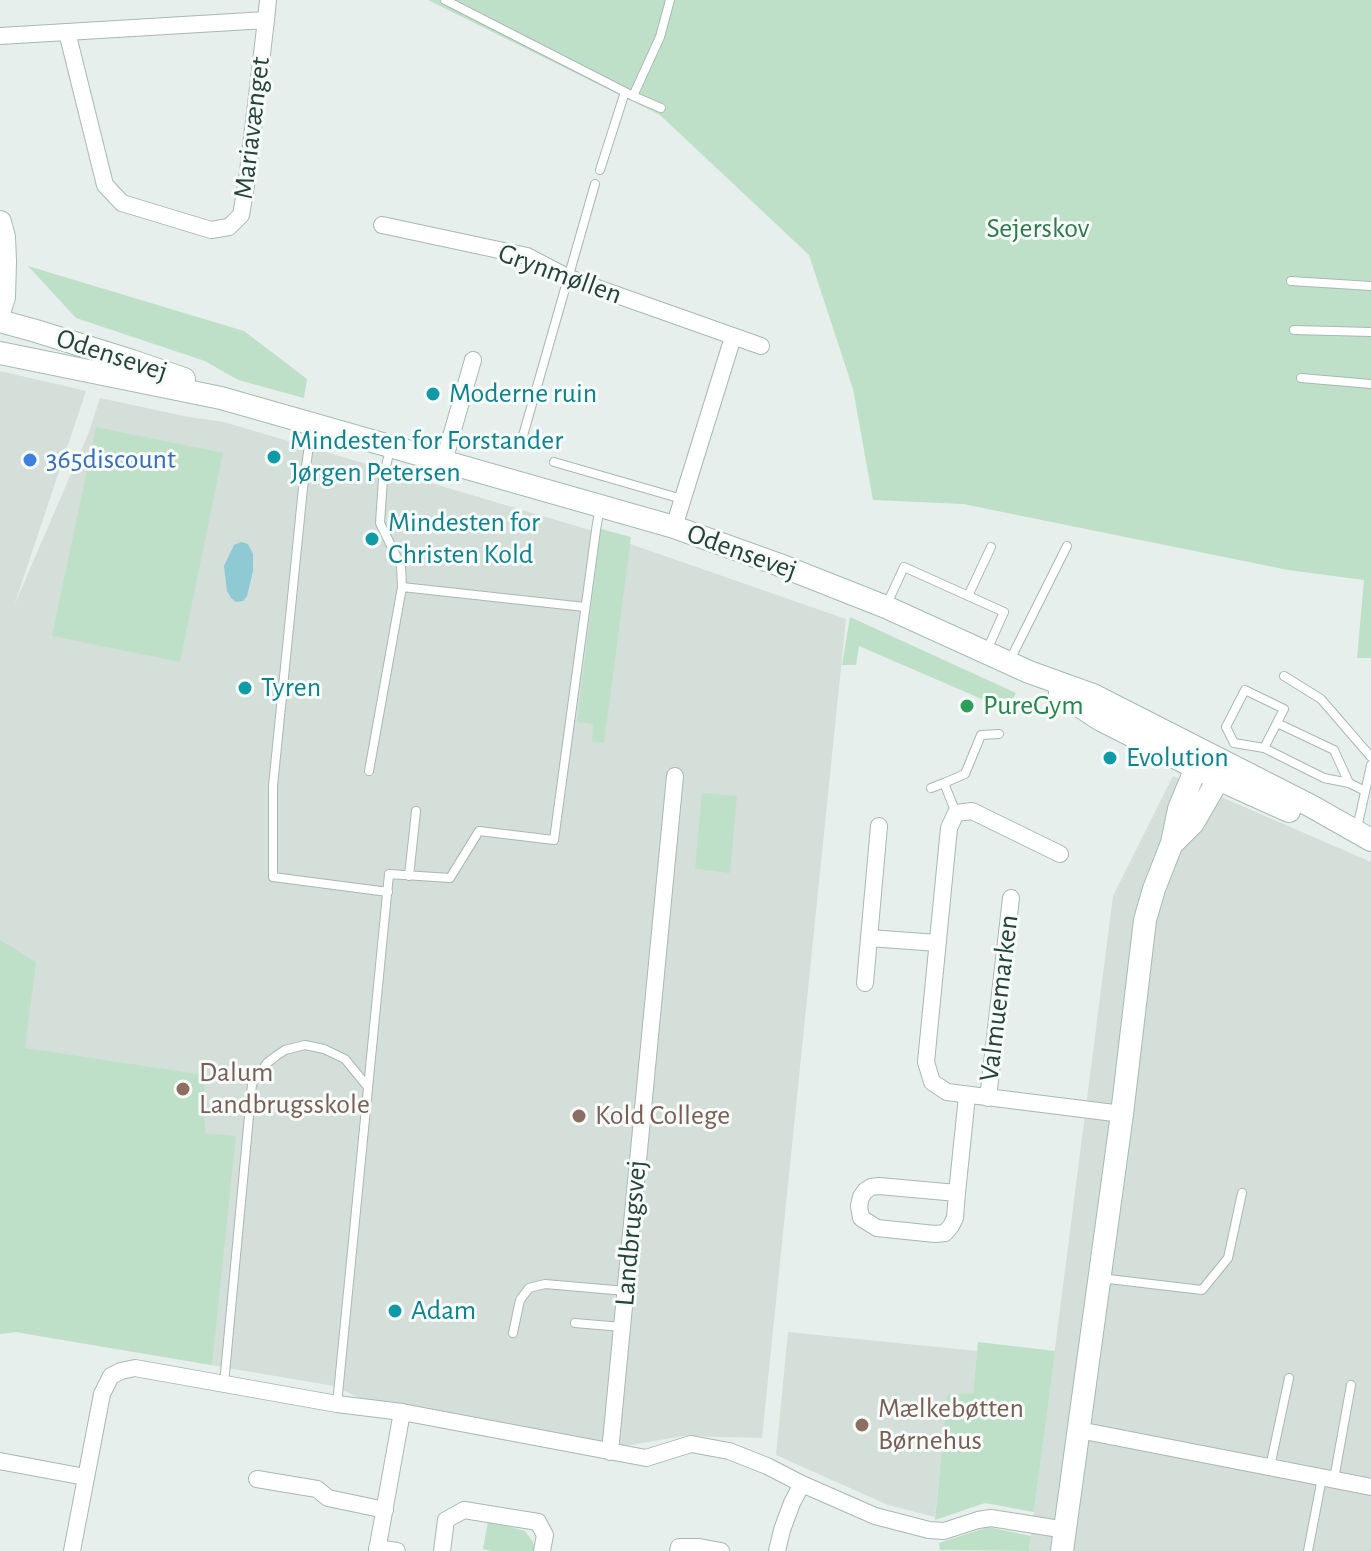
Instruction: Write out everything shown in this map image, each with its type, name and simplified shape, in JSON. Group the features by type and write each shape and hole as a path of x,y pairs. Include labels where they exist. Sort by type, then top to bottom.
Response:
{"main road":[{"path":"0,222 5,261 4,297 0,310"},
{"name":"Odensevej","path":"0,321 179,377 221,398"},
{"path":"0,339 99,362 132,361"},
{"name":"Odensevej","path":"0,353 221,398 674,527 886,607 1029,672 1093,695 1216,761 1297,815 1364,836"},
{"path":"1064,1540 1145,920 1172,843 1193,823 1216,761"}],"street":[{"name":"Mariavænget","path":"67,32 105,185 122,203 211,230 229,227 241,215 268,0"},
{"name":"Mariavænget","path":"0,36 266,20"},
{"name":"Grynmøllen","path":"382,225 527,256 569,278 761,346"},
{"path":"674,527 733,337"},
{"path":"444,461 473,360"},
{"name":"Landbrugsvej","path":"610,1452 675,776"},
{"path":"956,813 972,811 1060,854"},
{"name":"Valmuemarken","path":"956,813 949,828 926,1062 932,1082 947,1092 967,1096 1122,1114"},
{"path":"865,983 879,826"},
{"name":"Valmuemarken","path":"988,1098 1011,898"},
{"path":"869,938 938,943"},
{"name":"Valmuemarken","path":"957,1193 871,1187 861,1197 861,1218 877,1228 945,1233 955,1218 967,1096"},
{"path":"72,1551 102,1394 111,1376 135,1368 337,1404 402,1412 646,1458 691,1444 729,1451 875,1516 944,1531 991,1518 1064,1540"},
{"path":"397,1551 377,1550 402,1412"},
{"path":"1079,1430 1371,1487"},
{"path":"0,1461 85,1477"},
{"path":"257,1479 317,1489 328,1498 385,1510"},
{"path":"777,1551 792,1503 802,1484"},
{"path":"442,1551 446,1520 464,1510 538,1522 545,1535 542,1551"},
{"path":"678,1551 679,1547 721,1551"}],"lane":[{"path":"445,0 661,108"},
{"path":"600,170 629,94 660,37 670,0"},
{"path":"520,446 595,184"},
{"path":"1291,281 1371,286"},
{"path":"1294,330 1371,332"},
{"path":"1301,378 1371,384"},
{"path":"312,423 273,786 273,877 388,892"},
{"path":"369,771 402,587 401,566 380,523 383,479 391,446"},
{"path":"554,462 683,499"},
{"path":"337,1404 389,874 450,878 479,831 554,840 600,506"},
{"path":"1009,663 1067,546"},
{"path":"968,596 991,547"},
{"path":"886,607 904,567 1004,612 986,652"},
{"path":"402,587 585,607"},
{"path":"1284,676 1321,699 1371,757"},
{"path":"1216,761 1226,727 1245,690 1284,709 1264,748"},
{"path":"1277,723 1334,750 1349,783"},
{"path":"931,788 965,774 981,735 999,734"},
{"path":"1216,761 1264,748 1324,778 1349,783 1365,791"},
{"path":"1364,836 1365,791 1371,765"},
{"path":"944,783 956,813"},
{"path":"409,876 416,811"},
{"path":"223,1385 252,1084 276,1056 285,1050 305,1045 324,1049 345,1059 367,1086"},
{"path":"1099,1278 1202,1290 1228,1258 1242,1193"},
{"path":"513,1333 520,1300 529,1288 545,1284 626,1291"},
{"path":"575,1323 622,1327"},
{"path":"1270,1468 1289,1378"},
{"path":"1308,1551 1351,1385"}],"shaded area":[{"path":"0,371 86,391 14,606 89,432 100,398 224,422 590,530 846,619 762,1438 683,1436 625,1446 360,1398 334,1386 16,1332 0,1334"},
{"path":"1173,776 1371,862 1371,1551 1029,1551 1113,896"},
{"name":"Mælkebøtten Børnehus","path":"788,1332 977,1351 973,1393 947,1396 935,1517 888,1505 776,1455"}],"green space":[{"name":"Sejerskov","path":"428,0 1371,0 1371,658 1357,658 1364,580 1288,570 963,504 873,500 853,389 809,255 660,115"},
{"path":"28,266 244,331 307,379 304,398 238,380 205,361 76,318"},
{"path":"96,427 223,453 180,662 52,636"},
{"path":"601,529 631,537 604,743 592,742 593,724 577,722"},
{"path":"850,617 1016,693 1007,710 859,646 856,665 842,665"},
{"path":"702,793 737,796 730,873 695,869"},
{"path":"0,940 36,962 25,1048 204,1075 205,1133 236,1136 212,1365 16,1332 0,1334"},
{"path":"978,1342 1055,1351 1034,1512 985,1503 935,1520 947,1395 973,1393"},
{"path":"488,1521 525,1531 535,1551 483,1549"},
{"path":"988,1527 1031,1536 1029,1551 940,1550 939,1543"}],"water":[{"path":"241,542 248,544 253,554 253,571 247,596 243,601 236,602 227,591 224,566 234,545"}],"place":[{"name":"Moderne ruin","path":"433,394"},
{"name":"Mindesten for Forstander Jørgen Petersen","path":"274,457"},
{"name":"365discount","path":"30,460"},
{"name":"Mindesten for Christen Kold","path":"372,539"},
{"name":"Tyren","path":"245,688"},
{"name":"PureGym","path":"967,706"},
{"name":"Evolution","path":"1110,758"},
{"name":"Dalum Landbrugsskole","path":"183,1089"},
{"name":"Kold College","path":"579,1116"},
{"name":"Adam","path":"395,1311"},
{"name":"Mælkebøtten Børnehus","path":"862,1425"}]}
